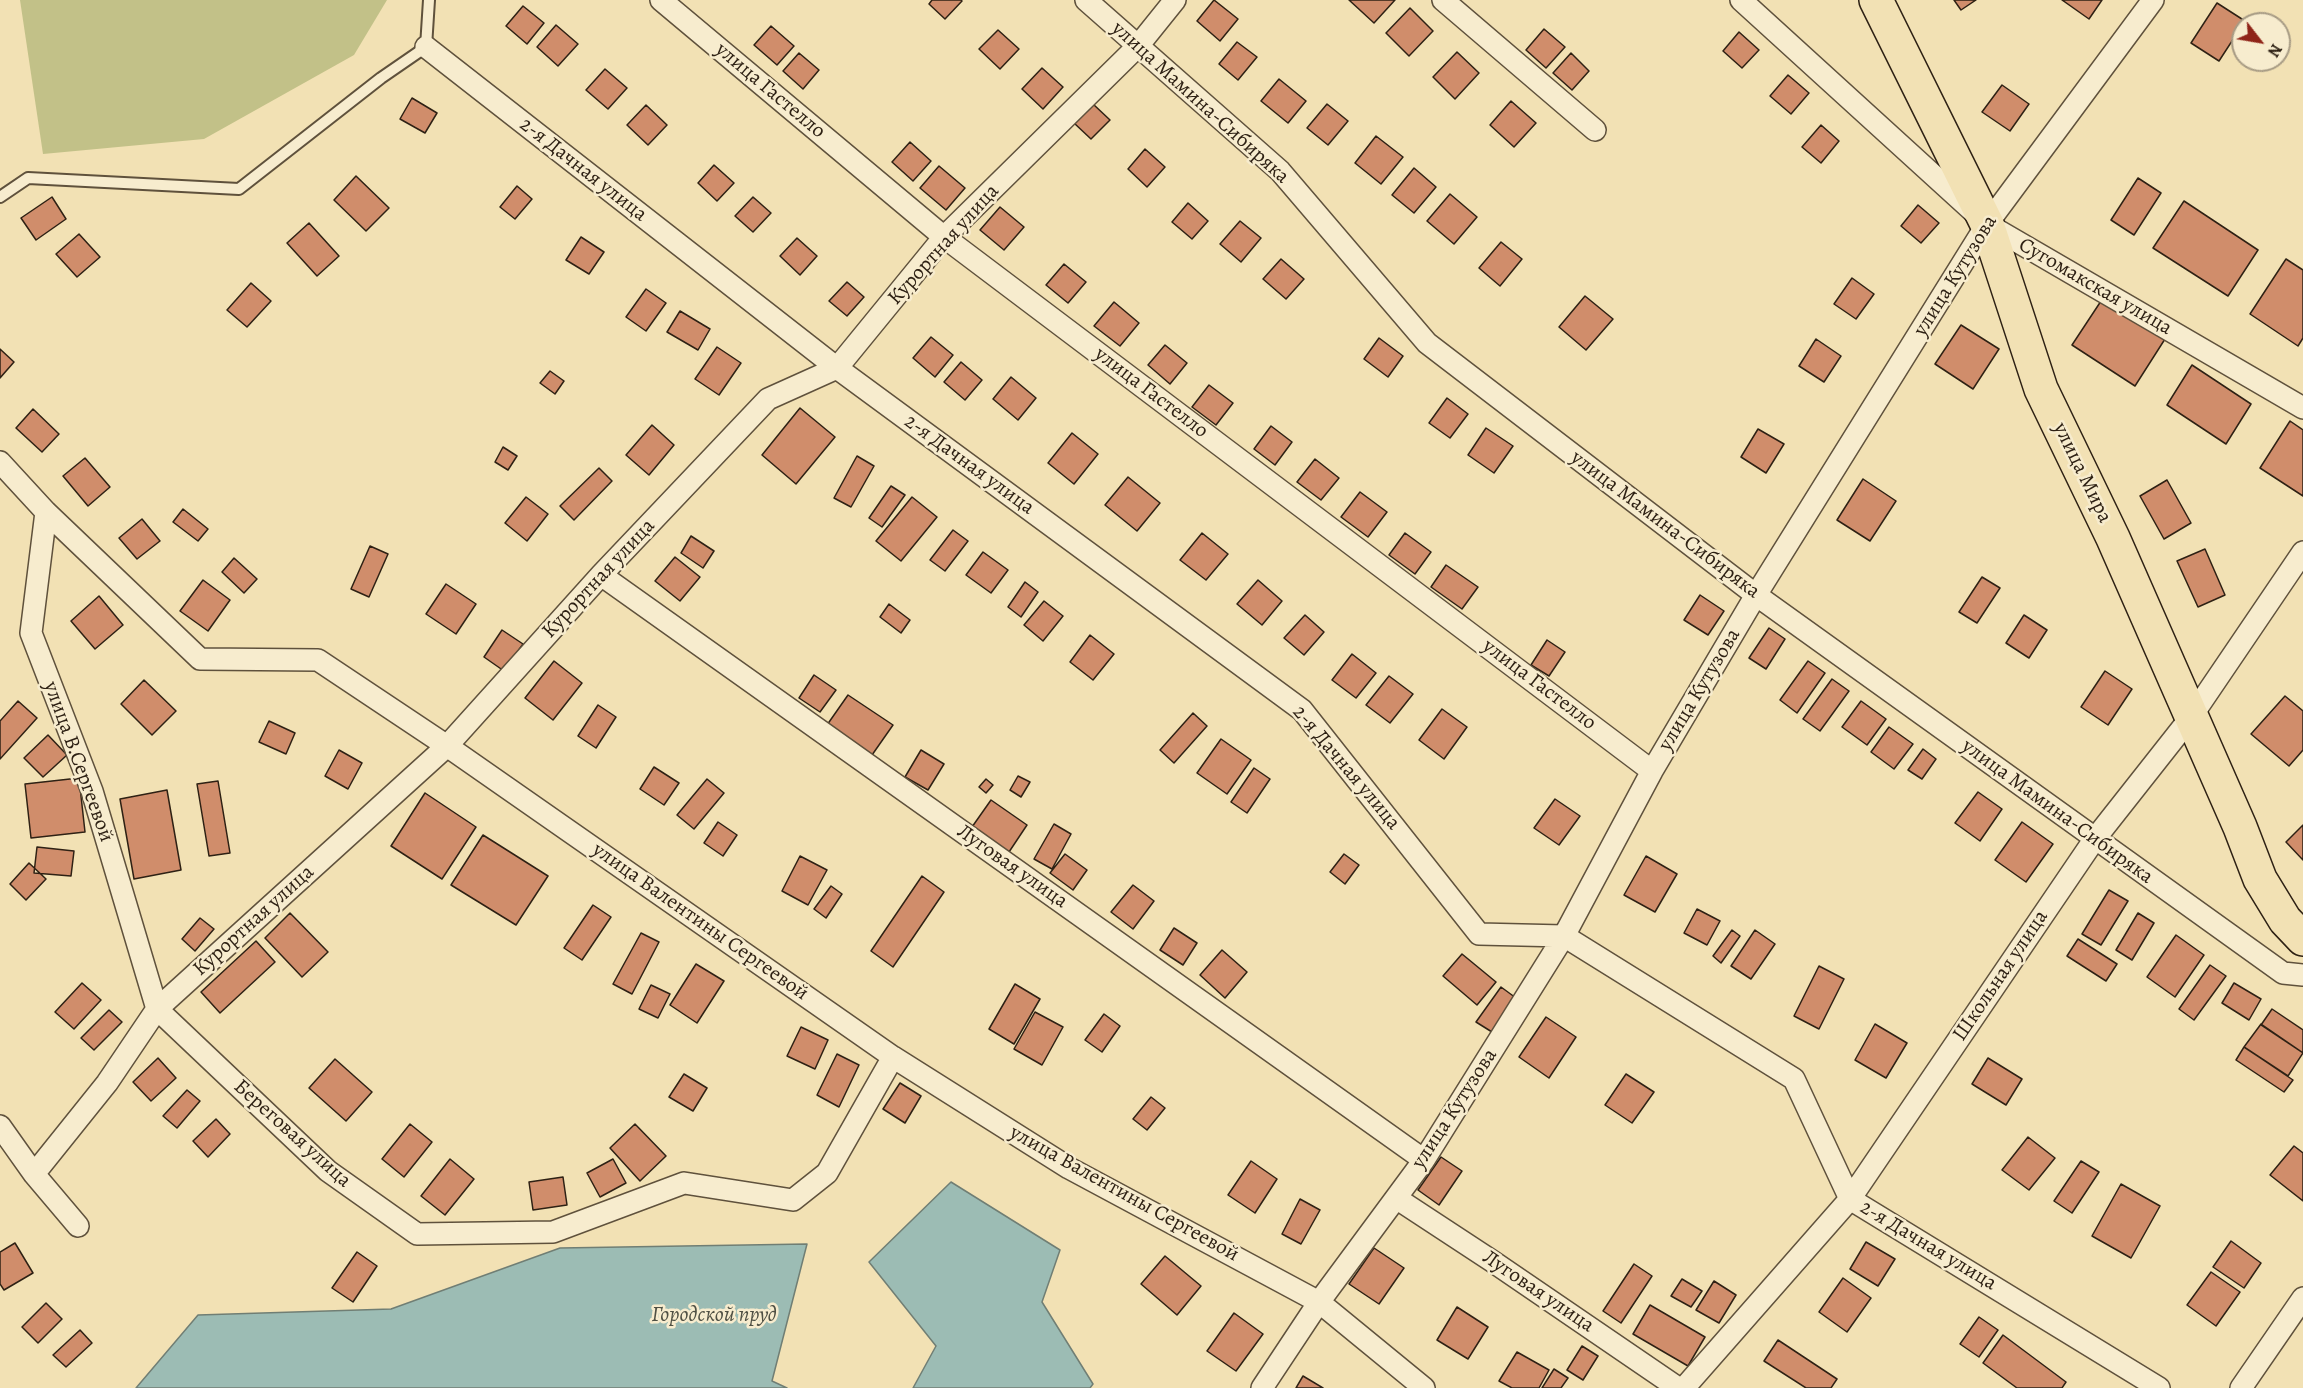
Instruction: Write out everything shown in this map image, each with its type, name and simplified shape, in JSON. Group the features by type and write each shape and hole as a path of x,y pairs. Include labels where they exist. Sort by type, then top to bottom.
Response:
{"main road":[{"name":"улица Мира","path":"1876,0 1987,224 2041,388 2113,538 2240,826 2260,879 2285,920 2303,939"}],"street":[{"name":"улица Гастелло","path":"661,0 944,237 1652,771"},
{"name":"улица Мамина-Сибиряка","path":"1086,0 1280,171 1426,343 1756,595 2094,840 2283,973 2303,975"},
{"name":"Курортная улица","path":"34,1174 106,1083 157,1009 447,746 601,574 768,399 837,368 944,237 1138,46 1175,0"},
{"path":"1443,0 1595,130"},
{"name":"Сугомакская улица","path":"1741,0 1987,224 2303,408"},
{"name":"улица Кутузова","path":"1262,1388 1319,1302 1424,1160 1564,936 1652,771 1756,595 1987,224 2153,0"},
{"name":"2-я Дачная улица","path":"426,47 837,368 1302,710 1479,934 1564,936 1794,1079 1850,1199 2159,1388"},
{"name":"улица Валентины Сергеевой","path":"0,462 46,512 200,659 318,660 447,746 893,1057 1069,1168 1319,1302 1424,1388"},
{"name":"улица В.Сергеевой","path":"46,512 31,633 92,791 157,1009"},
{"name":"Школьная улица","path":"1684,1388 1850,1199 2094,840 2191,717 2303,552"},
{"name":"Луговая улица","path":"601,574 1424,1160"},
{"name":"Береговая улица","path":"157,1009 328,1171 417,1234 553,1232 684,1183 793,1200 827,1173 893,1057"},
{"path":"0,1126 34,1174 78,1226"},
{"name":"Луговая улица","path":"1396,1198 1678,1388"},
{"path":"2241,1388 2303,1298"}],"lane":[{"path":"0,197 28,178 239,189 381,78 426,47 429,0"}],"shaded area":[{"path":"20,0 387,0 354,55 204,139 43,154"}],"water":[{"path":"951,1182 1060,1250 1042,1302 1093,1384 1090,1388 913,1388 936,1346 869,1262"},
{"name":"Городской пруд","path":"807,1244 772,1381 787,1388 136,1388 198,1315 391,1309 560,1248"}],"building":[{"path":"932,0 962,1 945,19 929,4"},
{"path":"1214,0 1238,19 1220,41 1197,21"},
{"path":"1349,0 1395,0 1374,23"},
{"path":"1954,0 1976,0 1961,10"},
{"path":"2062,0 2102,0 2089,19"},
{"path":"2217,3 2231,12 2231,43 2219,61 2191,43"},
{"path":"523,6 544,23 527,44 506,26"},
{"path":"1410,8 1433,31 1409,56 1386,33"},
{"path":"556,25 578,44 558,66 537,47"},
{"path":"771,26 794,46 777,65 754,45"},
{"path":"1544,29 1565,47 1546,68 1526,50"},
{"path":"998,30 1019,49 1000,69 979,49"},
{"path":"1739,32 1759,50 1742,68 1723,51"},
{"path":"1237,42 1257,57 1238,80 1219,64"},
{"path":"1457,52 1479,73 1455,99 1433,77"},
{"path":"799,53 819,70 803,89 783,71"},
{"path":"1571,53 1589,71 1572,90 1553,73"},
{"path":"1042,68 1063,87 1043,109 1022,89"},
{"path":"605,69 627,88 608,109 586,90"},
{"path":"1788,75 1809,93 1791,114 1770,96"},
{"path":"1279,79 1306,101 1288,123 1261,101"},
{"path":"2002,85 2029,104 2010,131 1982,112"},
{"path":"412,98 437,113 425,133 400,119"},
{"path":"1511,101 1536,123 1514,147 1490,125"},
{"path":"1093,104 1110,120 1091,139 1074,123"},
{"path":"1327,104 1348,121 1328,145 1307,128"},
{"path":"646,105 667,125 648,145 627,125"},
{"path":"1821,125 1839,141 1821,163 1802,147"},
{"path":"1376,136 1403,157 1381,184 1355,163"},
{"path":"910,142 931,161 913,181 892,162"},
{"path":"1145,149 1165,167 1147,187 1128,169"},
{"path":"714,165 734,183 717,201 698,183"},
{"path":"939,166 965,188 946,210 920,188"},
{"path":"1414,168 1436,187 1414,213 1392,195"},
{"path":"356,176 389,208 366,231 334,200"},
{"path":"2138,178 2161,193 2134,235 2111,220"},
{"path":"517,186 532,199 515,219 500,207"},
{"path":"1450,194 1477,217 1454,244 1427,221"},
{"path":"52,197 66,219 36,240 21,218"},
{"path":"753,197 771,213 753,232 735,216"},
{"path":"2184,201 2258,250 2228,296 2153,248"},
{"path":"1188,203 1208,221 1192,239 1172,222"},
{"path":"1918,205 1939,223 1921,243 1901,226"},
{"path":"1000,207 1024,227 1004,250 980,230"},
{"path":"1240,221 1261,238 1241,262 1220,244"},
{"path":"309,223 339,256 317,276 287,243"},
{"path":"79,234 100,257 77,277 56,254"},
{"path":"581,237 604,252 589,274 566,260"},
{"path":"797,238 817,256 800,275 780,256"},
{"path":"1501,242 1522,259 1500,286 1479,268"},
{"path":"1281,259 1304,279 1286,299 1263,279"},
{"path":"2286,259 2303,270 2303,338 2298,346 2250,314"},
{"path":"1064,264 1086,282 1068,303 1046,285"},
{"path":"1852,278 1874,294 1856,319 1834,304"},
{"path":"847,282 864,297 847,316 829,301"},
{"path":"251,283 271,301 247,327 227,310"},
{"path":"646,289 666,303 646,331 626,317"},
{"path":"1585,296 1613,319 1586,350 1559,327"},
{"path":"2103,298 2165,339 2135,386 2072,345"},
{"path":"1114,302 1139,323 1120,346 1094,326"},
{"path":"680,311 710,329 698,350 667,332"},
{"path":"1961,325 1999,349 1973,389 1935,364"},
{"path":"931,337 953,355 935,377 913,358"},
{"path":"1379,338 1403,356 1388,377 1364,359"},
{"path":"1816,339 1841,356 1824,382 1799,366"},
{"path":"1165,345 1187,363 1170,384 1148,365"},
{"path":"717,347 741,363 719,395 695,379"},
{"path":"0,349 14,362 0,378"},
{"path":"961,362 982,380 965,400 944,382"},
{"path":"2192,365 2251,404 2226,444 2167,405"},
{"path":"550,371 564,381 555,394 540,383"},
{"path":"1011,377 1036,398 1018,420 993,399"},
{"path":"1209,385 1233,403 1216,425 1192,407"},
{"path":"1447,398 1468,414 1450,438 1429,423"},
{"path":"800,408 835,437 796,484 762,455"},
{"path":"33,409 59,434 42,452 16,428"},
{"path":"2290,421 2303,430 2303,496 2260,468"},
{"path":"652,425 674,445 649,475 626,455"},
{"path":"1271,426 1292,442 1275,465 1254,449"},
{"path":"1486,428 1513,446 1494,473 1468,455"},
{"path":"1758,429 1784,444 1766,473 1741,457"},
{"path":"1072,433 1098,454 1074,484 1048,463"},
{"path":"503,447 517,456 508,470 495,462"},
{"path":"857,456 874,466 851,507 834,498"},
{"path":"85,458 110,487 88,506 63,476"},
{"path":"1315,459 1339,478 1321,500 1297,482"},
{"path":"599,468 612,481 574,520 560,506"},
{"path":"1128,477 1160,503 1137,531 1105,505"},
{"path":"1863,479 1896,501 1870,541 1837,520"},
{"path":"2167,480 2191,523 2164,539 2140,496"},
{"path":"891,486 905,495 882,527 869,518"},
{"path":"1360,492 1387,512 1368,537 1341,517"},
{"path":"526,497 548,514 527,541 505,523"},
{"path":"912,497 937,517 901,561 876,541"},
{"path":"183,509 208,529 198,541 173,522"},
{"path":"142,519 160,541 137,559 119,538"},
{"path":"953,530 968,541 945,571 930,560"},
{"path":"1202,533 1228,554 1206,580 1180,560"},
{"path":"1405,533 1431,552 1415,574 1389,555"},
{"path":"691,536 714,551 703,568 681,553"},
{"path":"370,546 388,554 369,597 351,589"},
{"path":"2205,549 2225,595 2198,607 2177,561"},
{"path":"983,552 1008,570 991,593 966,575"},
{"path":"675,557 700,577 680,601 655,581"},
{"path":"234,558 257,579 244,593 222,572"},
{"path":"1446,565 1478,587 1462,609 1431,587"},
{"path":"1982,577 2000,588 1977,623 1959,612"},
{"path":"203,580 230,600 208,631 180,611"},
{"path":"1258,580 1282,601 1262,625 1237,604"},
{"path":"1025,582 1038,592 1021,617 1008,607"},
{"path":"446,584 476,604 456,634 426,614"},
{"path":"1700,595 1724,611 1708,635 1684,620"},
{"path":"99,596 123,625 95,649 71,621"},
{"path":"1044,601 1063,616 1043,641 1024,625"},
{"path":"889,604 910,620 901,633 880,617"},
{"path":"1305,615 1324,632 1304,655 1284,638"},
{"path":"2024,615 2047,630 2029,658 2006,643"},
{"path":"1769,628 1785,639 1766,669 1749,658"},
{"path":"502,630 523,644 504,671 484,657"},
{"path":"1090,635 1114,654 1093,680 1070,662"},
{"path":"1547,640 1565,652 1549,676 1531,665"},
{"path":"1352,654 1376,673 1356,698 1332,680"},
{"path":"554,661 582,683 553,720 525,698"},
{"path":"1808,661 1825,673 1797,713 1780,700"},
{"path":"2105,671 2132,689 2108,725 2081,707"},
{"path":"814,675 836,690 820,712 799,698"},
{"path":"1389,676 1413,694 1390,723 1366,705"},
{"path":"1832,679 1849,691 1820,731 1803,719"},
{"path":"144,680 176,711 152,735 121,704"},
{"path":"848,695 893,725 872,755 827,725"},
{"path":"2285,696 2303,711 2303,750 2289,766 2251,734"},
{"path":"18,701 37,718 0,759 0,721"},
{"path":"1861,701 1886,719 1867,745 1842,727"},
{"path":"598,705 616,717 596,748 578,736"},
{"path":"1442,709 1467,727 1444,759 1419,740"},
{"path":"1193,713 1207,726 1174,763 1160,750"},
{"path":"269,721 295,733 286,754 259,742"},
{"path":"1889,727 1913,744 1894,769 1871,752"},
{"path":"48,735 67,755 43,777 24,758"},
{"path":"1221,739 1251,760 1227,794 1197,773"},
{"path":"1923,749 1936,759 1922,779 1908,770"},
{"path":"339,750 362,763 348,789 325,776"},
{"path":"921,750 944,764 928,790 905,777"},
{"path":"654,767 679,783 664,805 640,789"},
{"path":"1254,768 1270,779 1247,813 1231,802"},
{"path":"1018,776 1030,782 1021,797 1010,790"},
{"path":"79,778 85,832 31,838 25,784"},
{"path":"707,779 724,793 694,829 677,815"},
{"path":"986,779 993,785 986,793 979,787"},
{"path":"218,781 230,853 209,856 197,784"},
{"path":"167,790 181,870 134,879 120,799"},
{"path":"1978,792 2002,809 1980,841 1955,823"},
{"path":"425,793 476,827 442,879 391,846"},
{"path":"1555,799 1580,816 1559,845 1534,828"},
{"path":"991,800 1027,825 1009,852 972,827"},
{"path":"718,822 737,835 723,856 704,843"},
{"path":"2022,822 2053,844 2026,882 1995,860"},
{"path":"1054,824 1071,834 1052,869 1034,859"},
{"path":"2303,825 2303,860 2286,842"},
{"path":"483,835 548,876 516,925 451,885"},
{"path":"37,847 74,851 71,876 34,873"},
{"path":"1065,854 1087,870 1073,890 1050,873"},
{"path":"1344,854 1359,865 1345,884 1330,872"},
{"path":"800,856 827,870 808,905 782,891"},
{"path":"1646,856 1677,874 1655,912 1624,895"},
{"path":"29,863 46,879 26,900 10,884"},
{"path":"922,876 944,892 893,967 871,951"},
{"path":"1133,885 1154,901 1133,929 1111,912"},
{"path":"831,886 842,894 826,918 814,909"},
{"path":"2109,890 2128,901 2101,945 2082,934"},
{"path":"593,905 611,917 582,960 564,948"},
{"path":"1697,909 1720,921 1707,945 1684,933"},
{"path":"290,913 328,952 302,977 265,938"},
{"path":"2138,913 2154,923 2132,960 2116,950"},
{"path":"200,918 214,929 195,951 182,939"},
{"path":"1174,928 1197,943 1183,965 1160,950"},
{"path":"1732,930 1740,936 1721,963 1713,956"},
{"path":"1755,930 1775,944 1751,979 1731,966"},
{"path":"641,933 659,942 632,994 613,984"},
{"path":"2176,935 2204,955 2175,997 2147,977"},
{"path":"2078,939 2117,964 2106,981 2067,956"},
{"path":"256,941 275,962 220,1013 201,992"},
{"path":"1222,950 1247,972 1225,998 1200,975"},
{"path":"1462,954 1496,982 1477,1005 1443,976"},
{"path":"696,964 724,981 697,1023 670,1005"},
{"path":"2210,965 2226,976 2194,1020 2179,1009"},
{"path":"1819,966 1844,979 1819,1029 1794,1016"},
{"path":"82,983 101,1000 74,1029 55,1012"},
{"path":"2234,983 2261,999 2249,1020 2222,1003"},
{"path":"1015,984 1040,999 1014,1044 989,1029"},
{"path":"651,985 670,994 658,1018 639,1009"},
{"path":"1501,987 1516,998 1492,1032 1476,1022"},
{"path":"2272,1009 2303,1030 2303,1053 2261,1025"},
{"path":"109,1010 122,1022 94,1050 81,1038"},
{"path":"1035,1012 1063,1027 1042,1065 1014,1049"},
{"path":"1104,1014 1120,1026 1102,1052 1085,1040"},
{"path":"1546,1017 1576,1037 1549,1078 1519,1057"},
{"path":"1875,1024 1907,1043 1886,1078 1855,1060"},
{"path":"2261,1024 2303,1053 2288,1076 2244,1047"},
{"path":"801,1027 828,1040 815,1069 787,1056"},
{"path":"2244,1047 2293,1080 2284,1092 2236,1060"},
{"path":"837,1054 859,1065 839,1107 817,1095"},
{"path":"158,1058 176,1078 151,1101 133,1082"},
{"path":"1988,1058 2022,1079 2006,1105 1972,1084"},
{"path":"335,1059 372,1092 346,1121 309,1088"},
{"path":"684,1074 707,1088 693,1111 669,1097"},
{"path":"1626,1074 1654,1092 1632,1123 1605,1105"},
{"path":"900,1083 921,1096 905,1123 883,1109"},
{"path":"187,1090 200,1101 177,1128 163,1116"},
{"path":"1151,1097 1165,1108 1147,1130 1133,1119"},
{"path":"216,1119 230,1134 208,1157 193,1141"},
{"path":"410,1124 432,1142 404,1177 382,1159"},
{"path":"635,1124 666,1156 640,1181 610,1148"},
{"path":"2028,1137 2055,1158 2029,1190 2002,1170"},
{"path":"2294,1146 2303,1153 2303,1201 2270,1175"},
{"path":"1441,1157 1462,1171 1439,1205 1418,1190"},
{"path":"450,1159 474,1179 445,1215 421,1196"},
{"path":"613,1159 626,1183 600,1197 587,1173"},
{"path":"1251,1161 1277,1179 1255,1213 1228,1195"},
{"path":"2081,1161 2099,1172 2072,1213 2054,1201"},
{"path":"563,1177 567,1205 533,1210 529,1182"},
{"path":"2121,1184 2160,1206 2131,1258 2092,1236"},
{"path":"1300,1199 1320,1210 1301,1244 1282,1234"},
{"path":"2231,1241 2261,1263 2244,1288 2213,1267"},
{"path":"1866,1242 1895,1259 1878,1286 1850,1269"},
{"path":"15,1243 33,1273 4,1290 0,1284 0,1252"},
{"path":"1374,1248 1404,1268 1379,1304 1349,1284"},
{"path":"357,1252 377,1266 353,1302 332,1288"},
{"path":"1165,1256 1201,1286 1177,1315 1141,1284"},
{"path":"1634,1264 1652,1276 1621,1323 1603,1311"},
{"path":"2211,1272 2240,1292 2216,1326 2187,1305"},
{"path":"1843,1278 1871,1298 1847,1332 1819,1312"},
{"path":"1682,1279 1702,1291 1691,1307 1671,1296"},
{"path":"1714,1281 1736,1295 1719,1323 1696,1310"},
{"path":"46,1303 62,1319 38,1343 22,1327"},
{"path":"1650,1305 1705,1337 1688,1366 1633,1334"},
{"path":"1457,1307 1488,1327 1468,1359 1437,1340"},
{"path":"1234,1313 1263,1334 1236,1371 1207,1351"},
{"path":"1979,1317 1998,1330 1979,1357 1960,1344"},
{"path":"80,1330 92,1343 66,1367 53,1355"},
{"path":"2003,1335 2066,1382 2062,1388 2017,1388 1983,1363"},
{"path":"1778,1340 1837,1379 1831,1388 1806,1388 1764,1361"},
{"path":"1582,1346 1598,1356 1583,1380 1567,1370"},
{"path":"1517,1352 1549,1370 1539,1388 1512,1388 1499,1381"},
{"path":"1554,1369 1568,1378 1561,1388 1542,1388"},
{"path":"1303,1376 1323,1388 1296,1388"}]}
